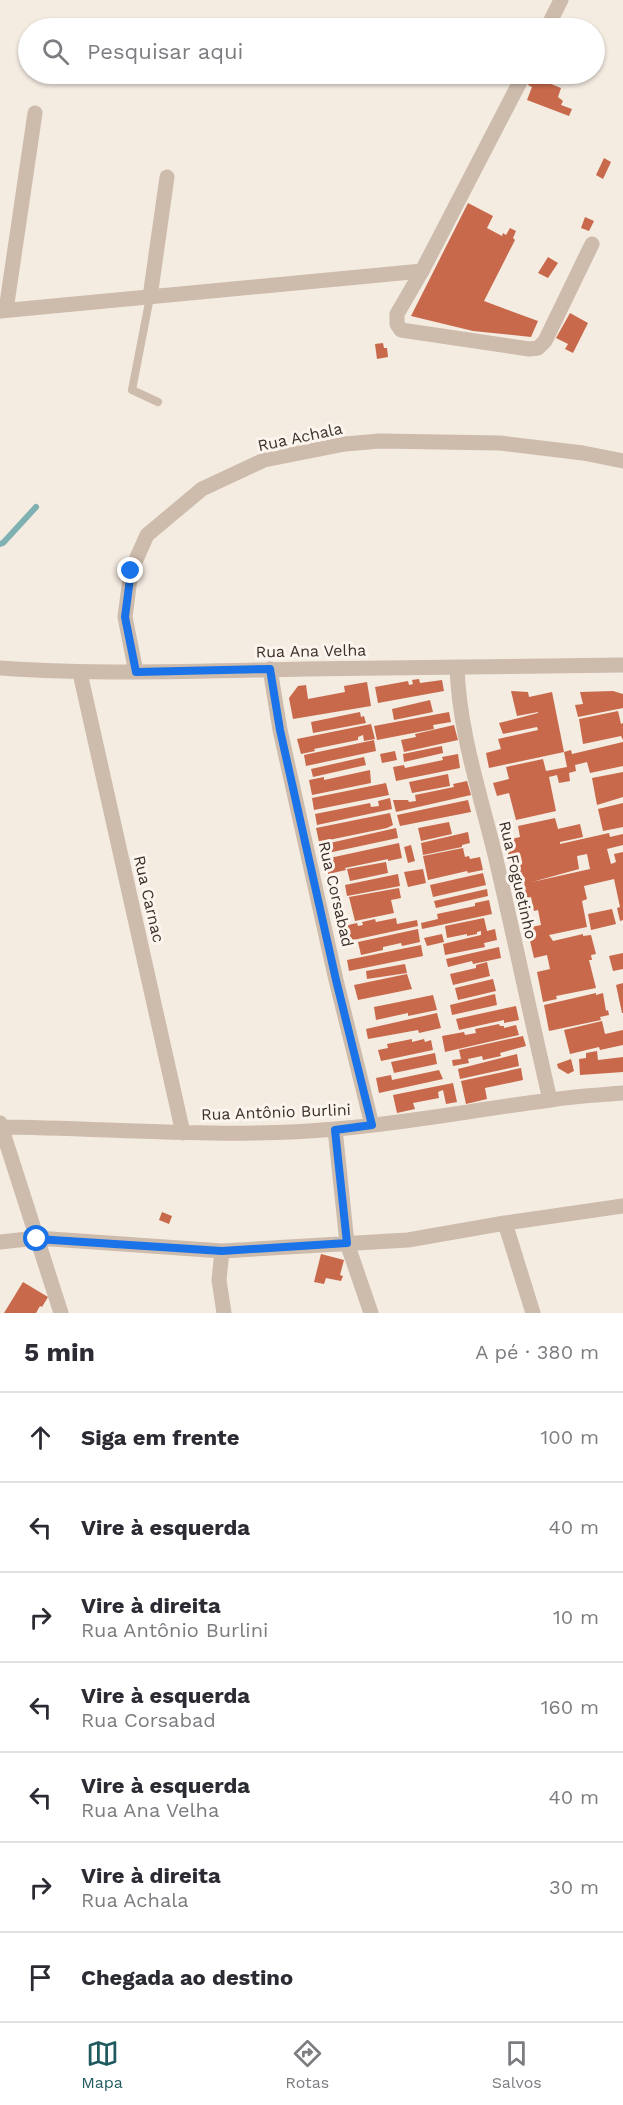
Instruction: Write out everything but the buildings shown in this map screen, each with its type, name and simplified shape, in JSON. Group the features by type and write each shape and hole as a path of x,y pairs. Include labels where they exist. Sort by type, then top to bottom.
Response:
{"street":[{"path":"552,18 561,0"},
{"path":"519,84 422,271 397,314 397,324 401,330 529,349 538,348 545,341 592,244"},
{"path":"35,113 3,311 422,271"},
{"path":"150,297 167,177"},
{"name":"Rua Achala","path":"136,672 125,617 131,571 147,534 202,489 264,460 345,444 380,441 500,443 583,453 623,461"},
{"name":"Rua Ana Velha","path":"0,668 80,673 623,665"},
{"name":"Rua Foguetinho","path":"457,667 469,754 550,1100"},
{"name":"Rua Corsabad","path":"270,669 283,741 336,980 372,1125"},
{"name":"Rua Carnac","path":"80,673 183,1133"},
{"name":"Rua Antônio Burlini","path":"0,1126 183,1133 335,1130 550,1100 623,1093"},
{"path":"0,1126 61,1313"},
{"path":"335,1130 347,1243 371,1313"},
{"path":"0,1242 37,1239 222,1251 408,1240 623,1206"},
{"path":"505,1223 533,1313"},
{"path":"222,1251 219,1280 224,1313"}],"lane":[{"path":"150,297 132,390 158,402"}],"waterway":[{"path":"0,544 36,507"}],"route":[{"path":"37,1239 222,1251 347,1243 335,1130 372,1125 336,980 280,730 270,669 136,672 125,617 131,571"}]}
